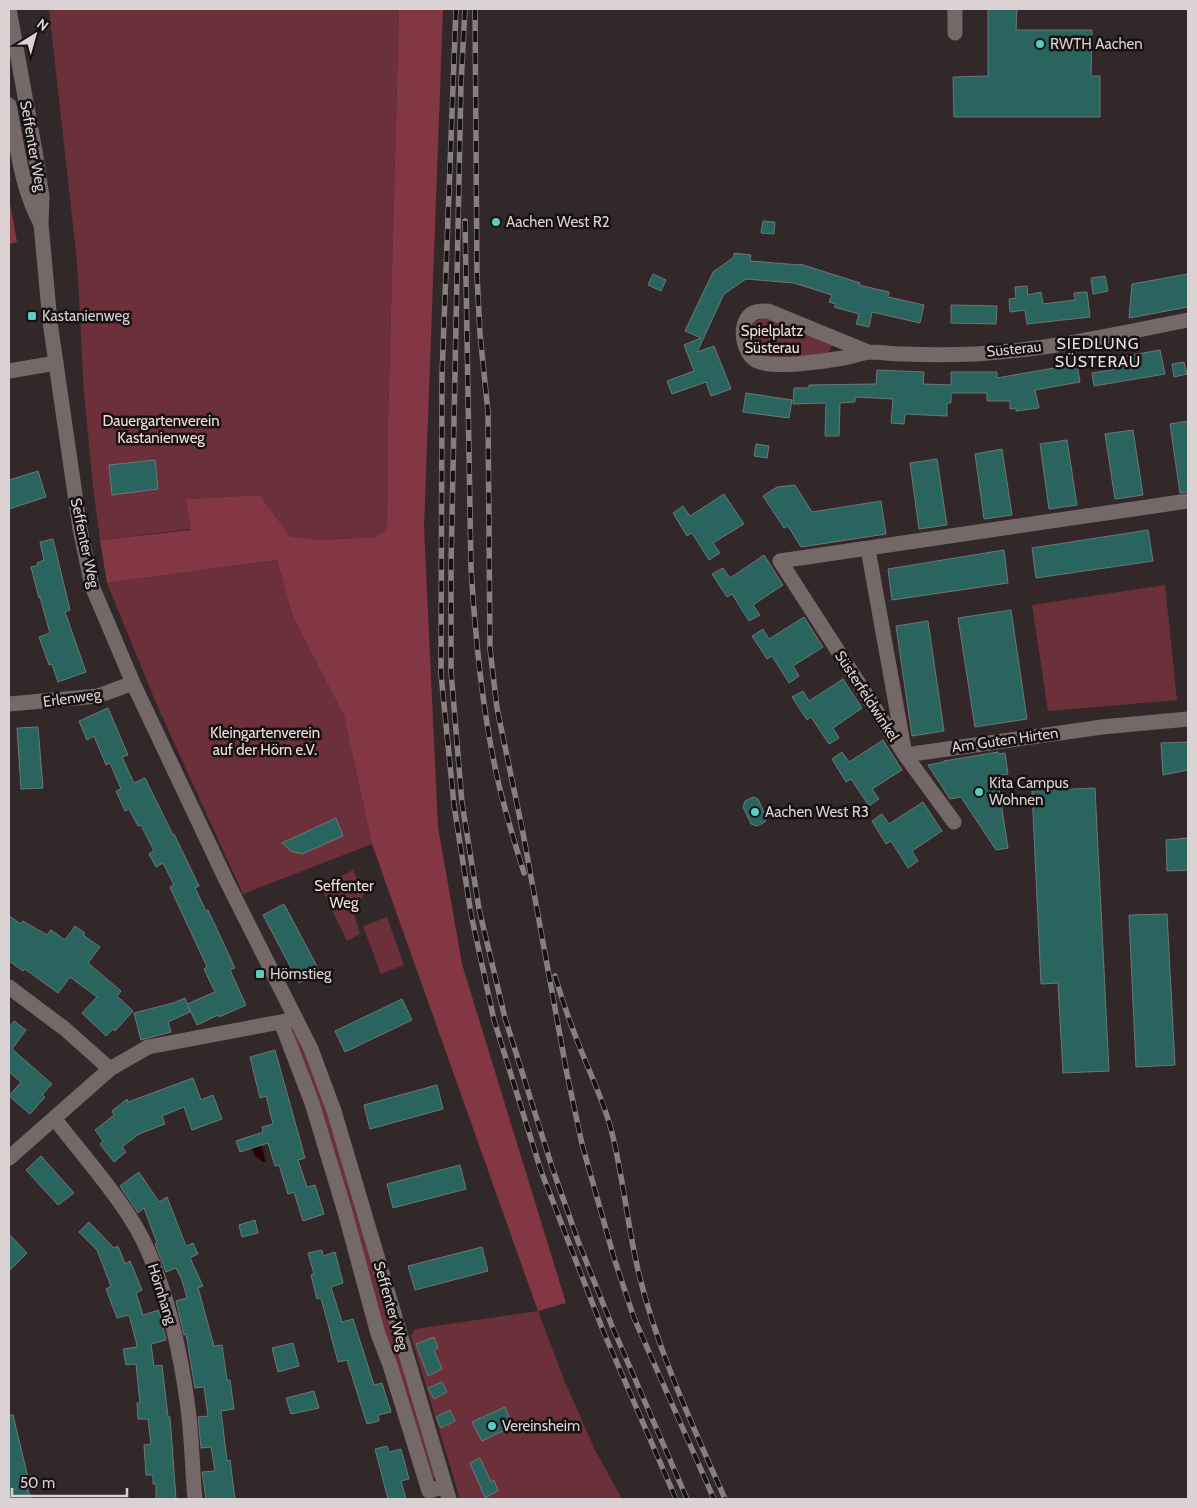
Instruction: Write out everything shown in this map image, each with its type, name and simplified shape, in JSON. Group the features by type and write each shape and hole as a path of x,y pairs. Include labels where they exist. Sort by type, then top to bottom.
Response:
{"street":[{"name":"Seffenter Weg","path":"9,9 37,161 42,197 41,224 49,309 86,563 92,586 133,683 227,882 311,1048 334,1111 447,1493 429,1491 390,1365 378,1334 345,1212 312,1103 281,1022"},
{"path":"955,9 955,32"},
{"name":"Seffenter Weg","path":"9,106 27,192 41,224"},
{"name":"Süsterau","path":"868,352 768,312 758,311 751,314 746,321 743,336 745,348 750,356 764,364 776,365 845,358 868,352 937,355 1016,350 1094,339 1188,320"},
{"path":"9,371 56,363"},
{"name":"Süsterfeldwinkel","path":"905,755 780,561 1188,501"},
{"name":"Süsterfeldwinkel","path":"868,549 905,755"},
{"name":"Erlenweg","path":"9,704 98,696 133,683"},
{"name":"Am Guten Hirten","path":"905,755 1102,727 1188,719"},
{"path":"905,755 954,822"},
{"path":"9,987 65,1029 110,1069"},
{"path":"9,1158 110,1069 148,1046 298,1019"},
{"name":"Hörnhang","path":"54,1118 129,1217 148,1250 172,1319 187,1401 195,1499"}],"green space":[{"name":"Dauergartenverein Kastanienweg","path":"49,9 399,9 387,529 375,537 322,540 290,536 260,495 187,499 191,529 100,540 84,393 77,261"},
{"name":"Spielplatz Süsterau","path":"768,319 833,343 828,354 768,357 756,351 752,340 751,333 754,321"},
{"name":"Kleingartenverein auf der Hörn e.V.","path":"277,560 293,617 344,716 372,844 243,894 156,703 107,583"},
{"path":"1165,585 1177,700 1048,711 1032,605"},
{"name":"Seffenter Weg","path":"353,870 364,893 354,913 360,934 347,941 321,887"},
{"path":"387,917 404,965 381,974 363,926"},
{"path":"292,1031 300,1040 324,1103 435,1477 432,1480 429,1479"},
{"path":"538,1311 565,1382 594,1448 622,1499 460,1499 411,1336 415,1329"}],"shaded area":[{"path":"399,9 443,9 424,527 438,827 462,964 566,1303 538,1311 372,844 344,716 293,617 277,560 107,583 100,540 191,530 186,499 260,495 290,536 322,540 375,537 387,529"},
{"path":"9,198 17,242 9,244"},
{"path":"261,1142 266,1161 263,1162 255,1156 252,1149 252,1146"}],"building":[{"path":"988,9 1017,9 1016,30 1092,30 1091,76 1100,76 1100,117 954,117 953,77 988,76"},
{"path":"763,221 775,222 774,234 761,233"},
{"path":"734,253 751,255 750,261 800,264 860,283 859,285 889,292 888,297 924,305 920,323 872,312 869,327 856,324 859,314 834,307 836,304 829,302 832,295 794,283 746,279 724,294 697,352 714,346 731,389 711,396 706,382 672,394 667,381 694,371 684,345 701,338 685,331 713,272 734,257"},
{"path":"653,274 666,280 661,291 648,285"},
{"path":"1188,274 1188,307 1129,318 1132,284"},
{"path":"1105,276 1108,291 1093,294 1091,278"},
{"path":"1027,286 1028,295 1041,292 1043,304 1075,300 1074,293 1087,292 1090,317 1027,324 1025,310 1010,312 1009,299 1016,298 1015,287"},
{"path":"951,305 997,306 996,324 951,323"},
{"path":"1160,350 1165,374 1094,386 1092,373 1117,369 1115,358"},
{"path":"1184,362 1187,374 1174,377 1172,364"},
{"path":"1077,364 1080,382 1035,390 1039,408 1016,411 1016,408 1010,409 1010,401 987,401 987,393 951,393 951,403 947,403 947,416 905,414 904,424 891,423 893,399 855,397 855,402 840,403 839,436 825,436 826,403 793,404 794,388 809,388 809,385 876,384 877,370 924,372 923,384 951,385 951,372 997,372 997,378"},
{"path":"746,393 792,400 789,418 743,412"},
{"path":"1188,421 1188,492 1180,493 1170,424"},
{"path":"1133,430 1143,495 1115,499 1105,434"},
{"path":"1067,440 1077,505 1049,509 1040,444"},
{"path":"756,444 769,446 767,458 754,456"},
{"path":"1002,449 1012,515 984,519 975,454"},
{"path":"937,459 947,525 919,529 910,463"},
{"path":"155,460 158,489 112,495 109,465"},
{"path":"38,471 46,497 9,509 9,480"},
{"path":"795,485 812,512 881,501 886,534 801,547 788,526 784,528 763,496 777,487"},
{"path":"724,494 744,524 713,543 720,553 709,560 692,533 687,536 673,513 683,506 690,516"},
{"path":"1148,530 1153,561 1036,578 1032,548"},
{"path":"53,539 70,610 65,612 86,672 58,682 52,664 49,665 39,637 50,633 31,567 38,565 37,563 44,560 40,542"},
{"path":"1004,550 1008,583 892,600 888,569"},
{"path":"764,555 783,585 753,605 760,615 749,621 732,594 727,597 712,574 723,568 730,578"},
{"path":"1011,610 1027,719 975,727 958,618"},
{"path":"804,617 823,647 793,666 799,676 789,683 772,656 767,659 752,636 763,629 769,639"},
{"path":"928,621 944,731 912,736 896,626"},
{"path":"843,679 862,708 833,728 839,738 829,744 811,717 807,720 792,697 803,691 809,701"},
{"path":"108,708 128,755 122,757 134,783 145,778 174,834 199,886 195,888 206,911 208,910 235,968 230,970 246,1005 197,1025 187,1004 215,992 204,969 207,967 170,887 174,885 163,863 156,867 149,854 154,851 141,825 138,826 129,809 125,811 116,791 121,789 110,763 106,765 94,736 87,740 79,721"},
{"path":"38,727 43,788 21,789 17,728"},
{"path":"883,740 902,770 872,789 879,799 869,806 851,779 846,782 832,759 842,752 849,762"},
{"path":"1188,742 1188,770 1163,775 1161,743"},
{"path":"998,752 999,754 1005,753 1008,774 997,776 1008,848 996,850 961,797 950,799 928,765"},
{"path":"1095,788 1109,1071 1063,1073 1058,983 1041,984 1032,791"},
{"name":"Aachen West R3","path":"753,797 758,799 766,817 765,822 757,826 751,824 743,807 745,801"},
{"path":"923,802 942,831 912,851 918,861 908,868 891,841 886,844 872,821 882,814 889,824"},
{"path":"336,818 343,836 302,854 291,851 282,843"},
{"path":"1188,838 1188,870 1167,871 1166,840"},
{"path":"284,904 320,972 299,983 263,915"},
{"path":"1167,914 1175,1065 1136,1067 1129,915"},
{"path":"9,916 21,924 23,921 47,935 51,930 65,940 75,926 85,933 83,935 100,947 88,963 121,991 117,996 133,1011 115,1031 113,1029 106,1036 82,1013 97,997 70,977 58,993 25,969 23,971 9,961"},
{"path":"185,998 190,1012 168,1022 171,1032 141,1040 134,1013"},
{"path":"402,999 412,1020 345,1052 335,1031"},
{"path":"14,1021 26,1030 12,1049 52,1084 42,1095 45,1097 30,1114 9,1096 21,1082 9,1072 9,1028"},
{"path":"275,1050 305,1158 298,1160 307,1187 315,1185 324,1214 303,1221 294,1192 288,1194 279,1165 275,1166 268,1143 240,1152 236,1141 263,1132 262,1127 273,1124 266,1096 260,1098 250,1057"},
{"path":"193,1078 201,1100 213,1095 222,1119 192,1130 184,1107 162,1116 165,1124 139,1134 122,1147 126,1152 114,1162 100,1144 103,1141 95,1130 114,1115 112,1111 127,1099 128,1102"},
{"path":"437,1085 443,1109 370,1129 364,1105"},
{"path":"41,1156 74,1193 58,1205 26,1170"},
{"path":"460,1165 466,1189 393,1208 387,1184"},
{"path":"139,1172 159,1202 167,1197 186,1246 193,1243 198,1254 190,1258 203,1286 198,1288 214,1346 222,1345 227,1380 230,1380 234,1409 221,1411 227,1461 230,1460 235,1499 206,1499 202,1472 215,1471 211,1447 201,1448 198,1417 208,1416 204,1387 195,1388 186,1334 184,1335 176,1301 187,1298 182,1280 176,1268 166,1272 144,1208 138,1213 120,1186"},
{"path":"255,1220 258,1233 242,1237 239,1225"},
{"path":"89,1222 114,1248 118,1246 125,1264 130,1261 142,1290 136,1293 143,1315 159,1310 166,1340 151,1344 154,1366 162,1365 168,1417 170,1417 176,1499 156,1499 156,1484 153,1484 153,1475 146,1475 144,1445 151,1444 148,1419 138,1419 137,1403 140,1403 136,1364 126,1365 123,1349 137,1347 136,1341 129,1315 117,1318 106,1289 111,1286 97,1250 79,1232"},
{"path":"9,1234 27,1253 9,1271"},
{"path":"482,1247 488,1271 415,1290 408,1266"},
{"path":"322,1250 323,1256 335,1252 343,1283 331,1287 342,1322 353,1319 374,1385 382,1383 391,1412 378,1415 379,1421 367,1424 347,1360 338,1362 321,1298 317,1299 311,1275 314,1274 308,1253"},
{"path":"434,1337 438,1348 434,1350 442,1369 428,1376 416,1344"},
{"path":"293,1343 299,1366 278,1372 272,1348"},
{"path":"442,1382 447,1392 434,1399 428,1388"},
{"path":"314,1391 319,1408 291,1414 286,1398"},
{"name":"Vereinsheim","path":"505,1407 512,1424 507,1429 482,1441 472,1422"},
{"path":"450,1410 455,1421 441,1428 436,1417"},
{"path":"9,1415 13,1415 30,1486 27,1487 31,1499 11,1499 9,1489"},
{"path":"387,1446 389,1452 401,1449 409,1479 401,1481 406,1499 388,1499 375,1449"},
{"path":"480,1458 491,1482 494,1480 498,1491 485,1498 470,1463"}],"railway":[{"path":"456,9 442,375 441,674 454,805 471,914 494,1020 541,1171 604,1333 676,1499"},
{"path":"465,9 461,84 451,566 451,671 462,803 479,909 505,1018 552,1167 578,1241 612,1326 687,1499"},
{"path":"475,9 477,275 480,334 488,412 490,649 497,708 523,833 567,1074 582,1144 614,1258 634,1318 714,1499"},
{"path":"465,221 471,568 477,641 489,738 497,776 524,873"},
{"path":"555,976 611,1129 638,1270 655,1329 676,1386 725,1499"}],"place":[{"name":"RWTH Aachen","path":"1040,44"},
{"name":"Aachen West R2","path":"496,222"},
{"name":"Kastanienweg","path":"32,316"},
{"name":"Kita Campus Wohnen","path":"979,792"},
{"name":"Aachen West R3","path":"755,812"},
{"name":"Hörnstieg","path":"260,974"},
{"name":"Vereinsheim","path":"492,1426"}],"district":[{"name":"SIEDLUNG SÜSTERAU","path":"1098,352"}]}
